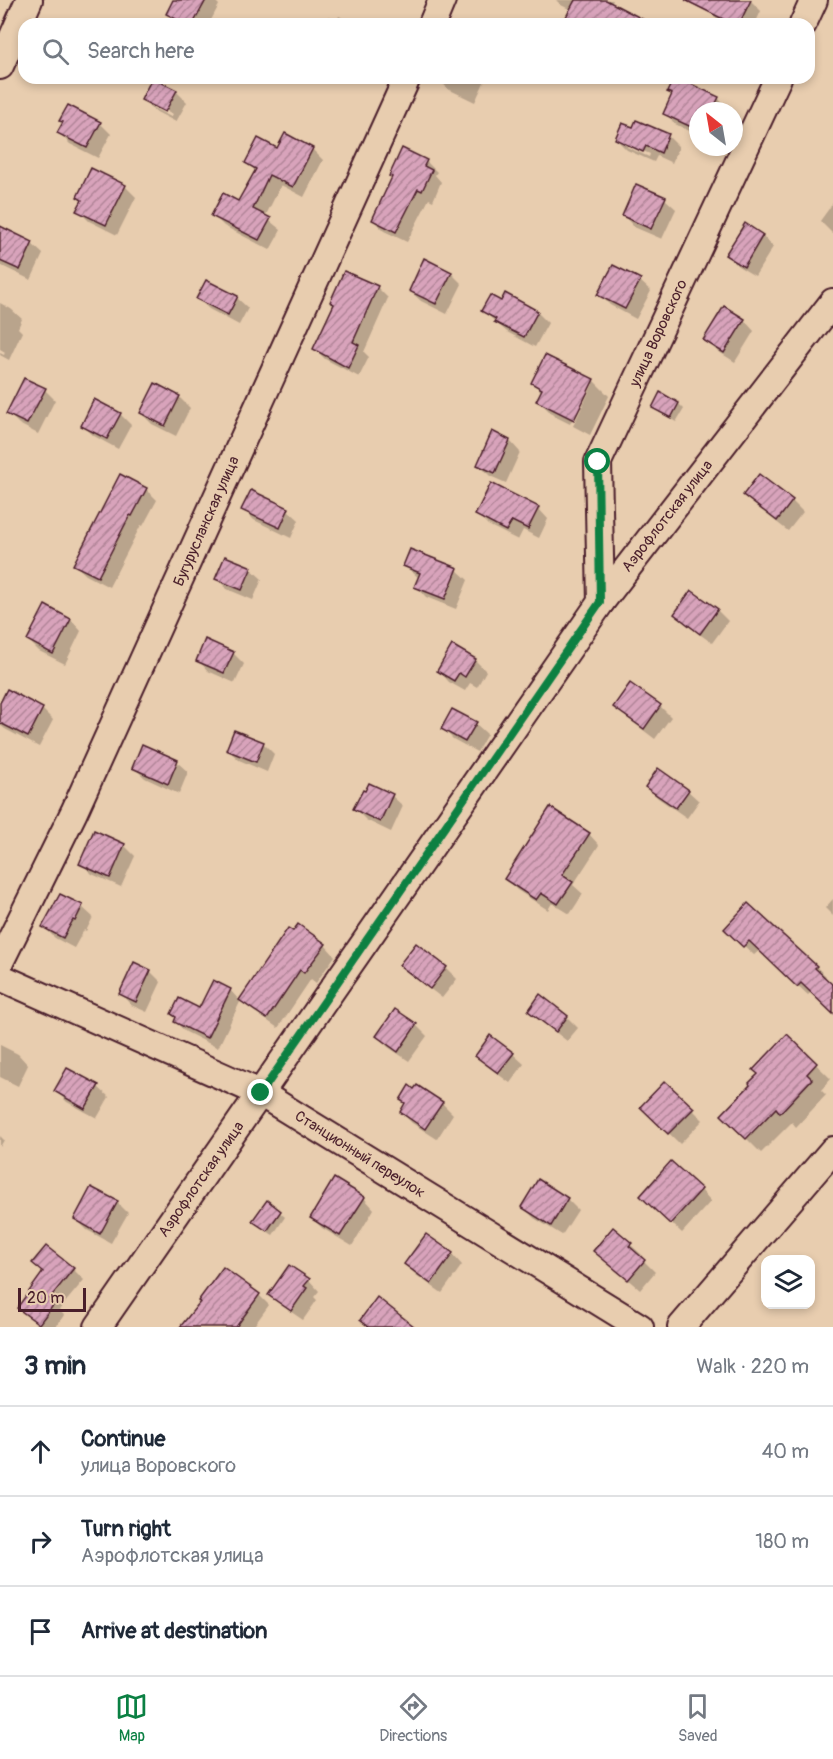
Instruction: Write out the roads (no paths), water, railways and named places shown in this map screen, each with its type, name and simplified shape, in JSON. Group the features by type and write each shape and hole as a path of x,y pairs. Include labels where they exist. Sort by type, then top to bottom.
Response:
{"street":[{"path":"21,18 29,0"},
{"path":"434,18 442,0"},
{"path":"806,18 814,0"},
{"path":"0,66 18,25"},
{"name":"Бугурусланская улица","path":"0,962 74,812 404,84"},
{"name":"улица Воровского","path":"600,602 598,462 775,84"},
{"name":"Аэрофлотская улица","path":"98,1327 600,602 833,302"},
{"name":"Станционный переулок","path":"0,977 261,1093 640,1327"},
{"path":"681,1327 833,1150"}]}
